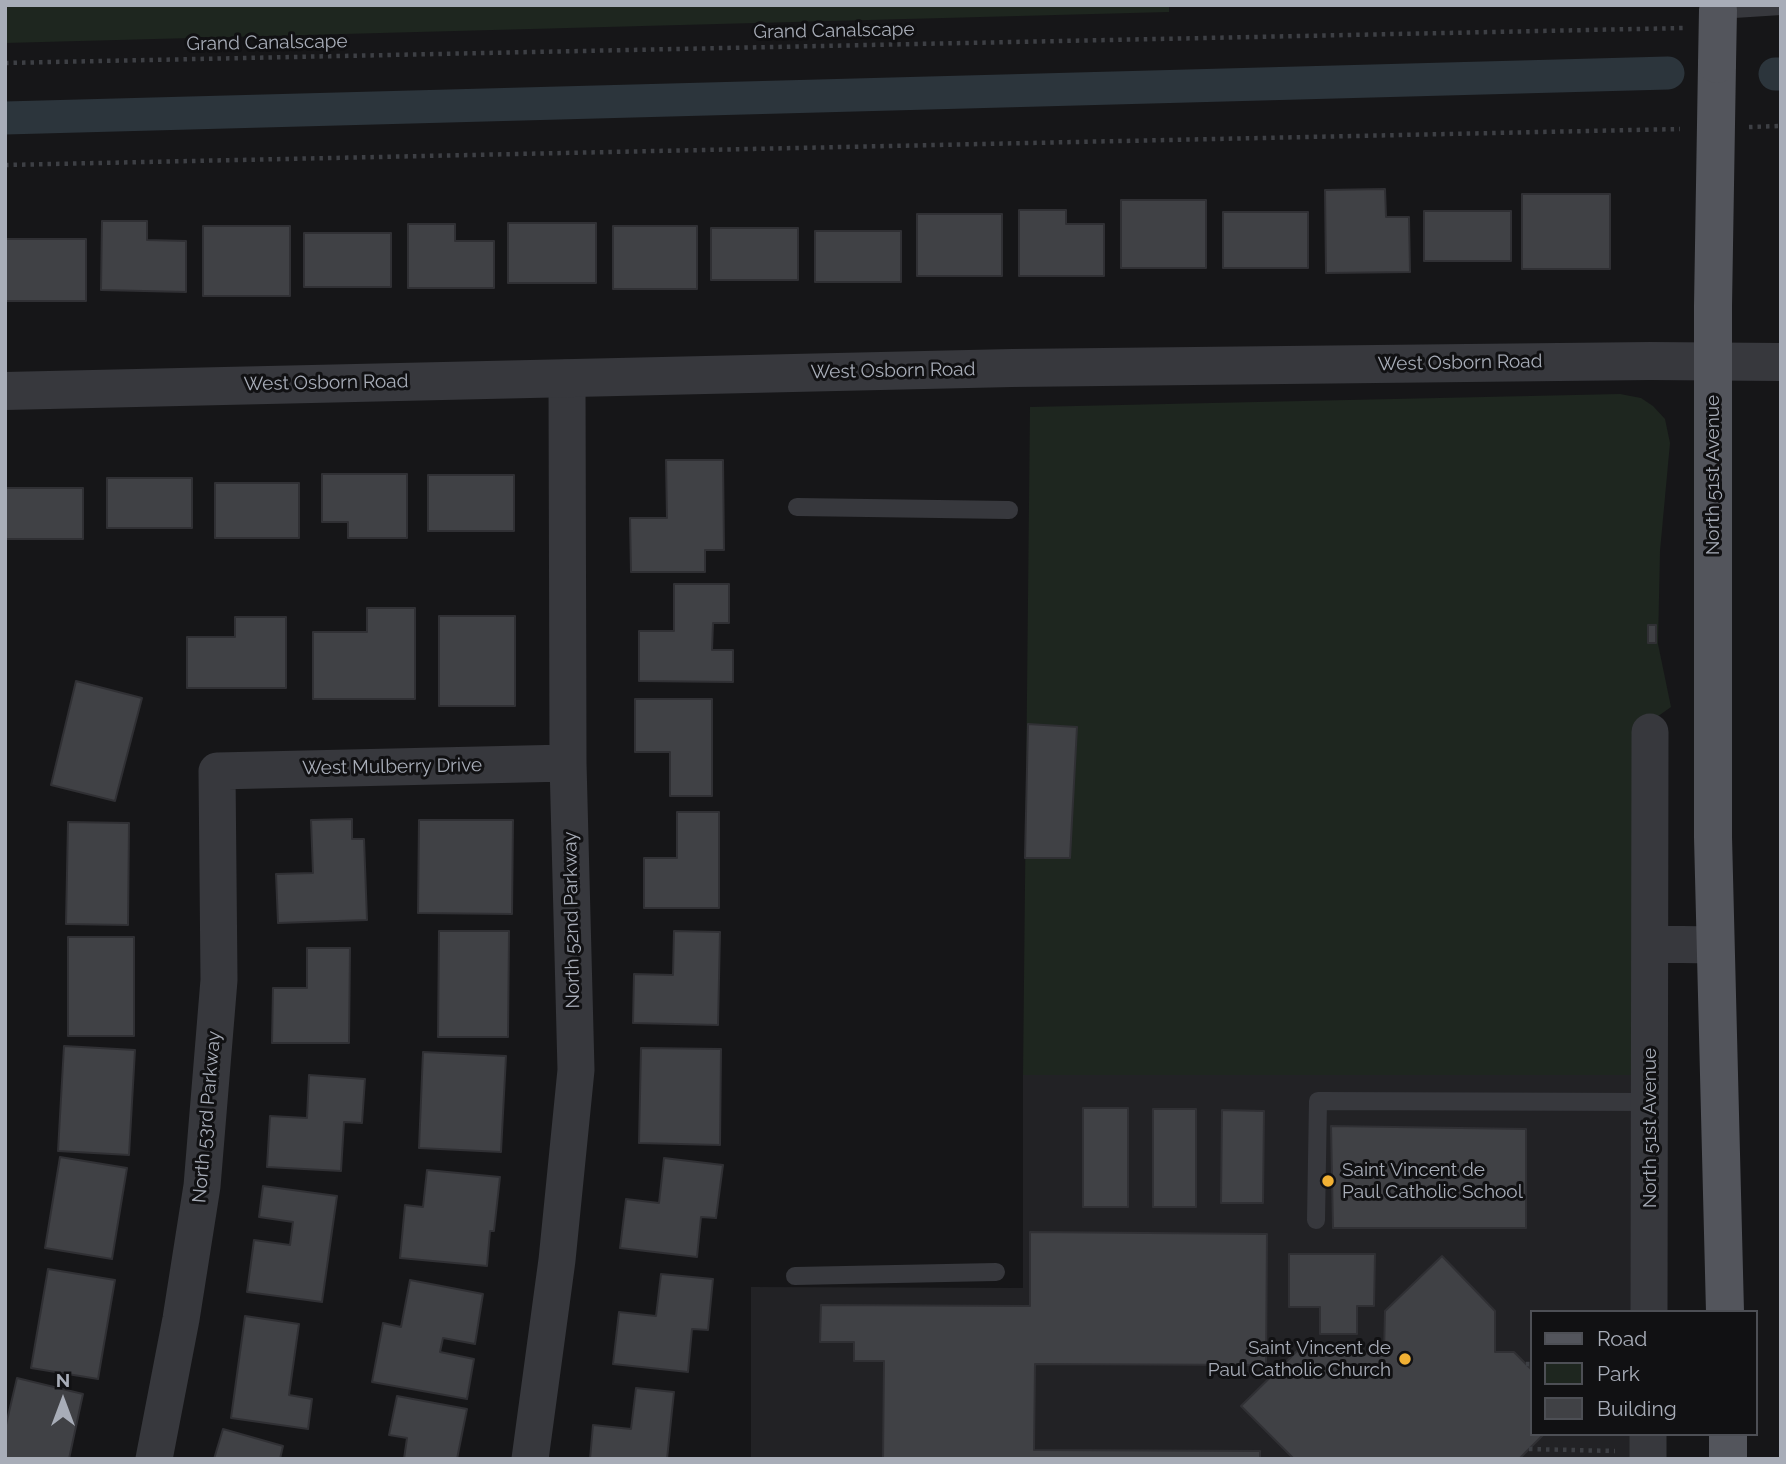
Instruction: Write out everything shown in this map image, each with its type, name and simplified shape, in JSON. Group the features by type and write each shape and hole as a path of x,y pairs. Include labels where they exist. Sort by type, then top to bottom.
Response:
{"main road":[{"name":"North 51st Avenue","path":"1718,8 1714,361 1714,945 1725,1310"},
{"path":"1728,1436 1728,1459"}],"street":[{"name":"West Osborn Road","path":"5,391 959,369 1781,362"},
{"name":"North 52nd Parkway","path":"530,1459 557,1260 576,1070 568,763 567,378"},
{"name":"North 51st Avenue","path":"1649,1310 1650,732"},
{"name":"West Mulberry Drive","path":"217,771 568,763"},
{"name":"North 53rd Parkway","path":"154,1459 181,1319 202,1186 219,980 217,771"},
{"path":"1651,944 1714,945"}],"lane":[{"path":"1718,8 1781,6"},
{"path":"797,507 1009,510"},
{"path":"1316,1220 1318,1101 1650,1102"},
{"path":"794,1276 996,1272"}],"path":[{"name":"Grand Canalscape","path":"5,63 1663,28"},
{"path":"1772,126 1781,126"},
{"path":"5,165 1672,129"},
{"path":"1529,1449 1648,1448"}],"shaded area":[{"name":"Saint Vincent de Paul Catholic School","path":"1023,1075 1634,1075 1632,1310 1530,1310 1530,1436 1631,1436 1631,1459 751,1459 751,1287 1023,1288"}],"green space":[{"path":"5,5 1169,5 1169,12 5,43"},
{"path":"1620,394 1641,398 1653,406 1665,419 1670,443 1660,551 1658,644 1671,707 1633,734 1634,1075 1023,1075 1030,407"}],"building":[{"path":"1385,189 1386,217 1409,217 1410,272 1326,273 1325,190"},
{"path":"1522,194 1610,194 1610,269 1522,269"},
{"path":"1121,200 1206,200 1206,268 1121,268"},
{"path":"1019,210 1066,210 1066,224 1104,224 1104,276 1019,276"},
{"path":"1424,211 1511,211 1511,261 1424,261"},
{"path":"1223,212 1308,212 1308,268 1223,268"},
{"path":"917,214 1002,214 1002,276 917,276"},
{"path":"102,221 147,221 147,240 186,241 186,292 101,290"},
{"path":"508,223 596,223 596,283 508,283"},
{"path":"408,224 455,224 455,241 494,241 494,288 408,288"},
{"path":"203,226 290,226 290,296 203,296"},
{"path":"613,226 697,226 697,289 613,289"},
{"path":"711,228 798,228 798,280 711,280"},
{"path":"815,231 901,231 901,282 815,282"},
{"path":"304,233 391,233 391,287 304,287"},
{"path":"5,239 86,239 86,301 5,301"},
{"path":"666,460 723,460 724,550 705,550 705,572 631,572 630,518 667,518"},
{"path":"322,474 407,474 407,538 348,538 348,522 322,522"},
{"path":"428,475 514,475 514,531 428,531"},
{"path":"107,478 192,478 192,528 107,528"},
{"path":"215,483 299,483 299,538 215,538"},
{"path":"5,488 83,488 83,539 5,539"},
{"path":"674,584 729,584 729,623 713,623 712,650 733,650 733,682 639,681 639,631 674,631"},
{"path":"367,608 415,608 415,699 313,699 313,632 367,632"},
{"path":"439,616 515,616 515,706 439,706"},
{"path":"235,617 286,617 286,688 187,688 187,637 235,637"},
{"path":"1648,625 1656,625 1656,643 1648,643"},
{"path":"76,681 142,698 115,801 51,785"},
{"path":"635,699 712,699 712,796 670,796 670,752 635,752"},
{"path":"1028,724 1077,727 1070,858 1025,858"},
{"path":"677,812 719,812 719,908 644,908 644,858 677,858"},
{"path":"352,819 352,839 364,839 367,920 278,923 276,874 313,873 311,820"},
{"path":"419,820 513,820 512,914 418,913"},
{"path":"68,822 129,823 128,925 66,924"},
{"path":"439,931 509,931 508,1037 438,1037"},
{"path":"674,931 720,932 718,1025 633,1023 634,974 673,975"},
{"path":"68,937 134,937 134,1036 68,1036"},
{"path":"307,948 350,948 349,1043 272,1043 273,988 307,988"},
{"path":"64,1046 135,1050 129,1155 58,1151"},
{"path":"641,1048 721,1049 720,1145 639,1143"},
{"path":"423,1052 506,1056 501,1152 419,1148"},
{"path":"309,1075 365,1079 362,1123 344,1122 341,1171 267,1167 270,1116 307,1118"},
{"path":"1083,1108 1128,1108 1128,1207 1083,1207"},
{"path":"1153,1109 1196,1109 1196,1207 1153,1207"},
{"path":"1222,1110 1264,1111 1263,1203 1221,1203"},
{"path":"1331,1126 1526,1129 1526,1228 1333,1228"},
{"path":"60,1157 127,1168 112,1259 45,1248"},
{"path":"664,1158 723,1165 716,1218 701,1217 697,1257 620,1248 626,1199 659,1203"},
{"path":"427,1170 500,1177 487,1266 400,1258 405,1205 423,1207"},
{"path":"263,1186 337,1196 322,1302 247,1292 254,1240 290,1245 293,1222 259,1217"},
{"path":"1030,1232 1267,1234 1266,1365 1035,1364 1034,1450 1260,1451 1260,1459 883,1459 884,1361 854,1361 854,1342 820,1342 821,1305 1030,1306"},
{"path":"1289,1254 1375,1254 1374,1306 1357,1306 1357,1334 1320,1334 1320,1307 1289,1307"},
{"name":"Saint Vincent de Paul Catholic Church","path":"1442,1256 1495,1311 1495,1352 1514,1352 1530,1368 1530,1436 1542,1436 1519,1459 1294,1459 1241,1406 1297,1351 1384,1354 1385,1311"},
{"path":"48,1269 115,1280 98,1379 31,1368"},
{"path":"661,1274 713,1279 708,1330 692,1329 688,1372 613,1364 619,1312 656,1316"},
{"path":"410,1280 483,1294 475,1344 443,1338 440,1352 474,1359 467,1399 372,1382 383,1323 401,1327"},
{"path":"245,1316 299,1324 289,1395 312,1399 308,1429 231,1418"},
{"path":"17,1378 83,1394 69,1459 5,1459 5,1429"},
{"path":"636,1388 674,1392 667,1459 590,1459 593,1425 631,1429"},
{"path":"397,1396 467,1409 457,1459 404,1459 407,1438 389,1435"},
{"path":"223,1429 283,1446 280,1459 214,1459"}],"waterway":[{"path":"5,118 1668,73"},
{"path":"1775,74 1781,74"}],"place":[{"name":"Saint Vincent de Paul Catholic School","path":"1328,1181"},
{"name":"Saint Vincent de Paul Catholic Church","path":"1405,1359"}]}
